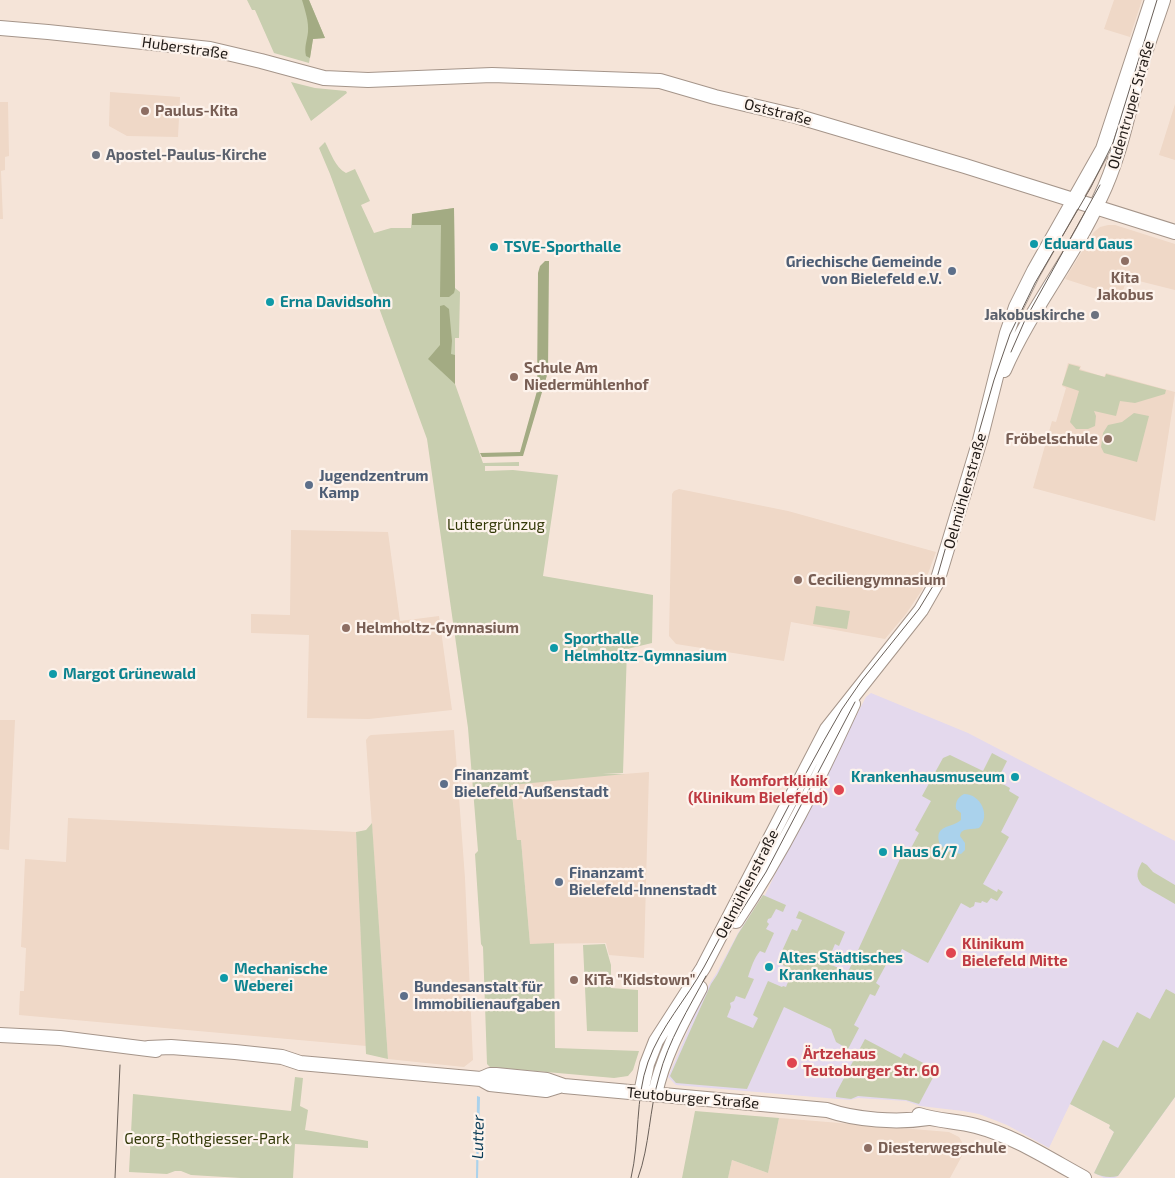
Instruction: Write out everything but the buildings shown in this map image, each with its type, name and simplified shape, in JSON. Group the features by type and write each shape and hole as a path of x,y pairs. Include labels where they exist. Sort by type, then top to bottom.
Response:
{"street":[{"name":"Oldentruper Straße","path":"1075,201 1108,139 1152,0"},
{"name":"Oldentruper Straße","path":"1096,208 1120,147 1136,82 1162,0"},
{"name":"Huberstraße","path":"0,28 190,46 229,53 324,78 368,80"},
{"name":"Oststraße","path":"368,80 492,75 660,82 796,116 965,166 1175,232"},
{"name":"Oelmühlenstraße","path":"648,1093 647,1064 656,1041 703,968 827,729 921,610 938,582 992,396 1007,333 1020,297 1075,201"},
{"name":"Oelmühlenstraße","path":"992,396 1020,338 1096,208"},
{"name":"Teutoburger Straße","path":"0,1034 60,1038 148,1048 171,1047 226,1051 282,1057 300,1063 481,1079 490,1075 548,1080 559,1086 827,1110 844,1107 912,1112 928,1118 977,1126 999,1134 1084,1178"}],"shaded area":[{"path":"1114,0 1142,0 1130,37 1104,29"},
{"name":"Paulus-Kita","path":"110,92 180,97 178,137 127,136 109,126"},
{"path":"0,102 8,102 9,156 5,157 5,170 1,171 3,219 0,219"},
{"path":"1175,104 1175,160 1159,155"},
{"name":"Kita Jakobus","path":"1115,225 1175,244 1175,290 1127,278 1121,297 1065,279 1094,232 1100,227"},
{"name":"Fröbelschule","path":"1068,363 1081,366 1080,369 1104,377 1106,373 1175,392 1155,521 1033,488 1052,421 1056,422 1066,388 1062,386"},
{"name":"Ceciliengymnasium","path":"679,489 788,511 936,552 922,590 906,614 885,639 791,622 784,661 676,644 669,636 672,494"},
{"name":"Helmholtz-Gymnasium","path":"291,530 388,532 400,621 439,616 452,710 369,719 307,718 309,635 251,633 251,614 290,615"},
{"name":"Klinikum Bielefeld Mitte","path":"871,693 968,733 1175,841 1175,1097 1115,1178 1104,1178 1094,1173 1114,1132 1109,1128 1111,1125 1070,1104 1049,1148 1007,1125 979,1114 963,1111 920,1106 906,1101 858,1098 850,1100 676,1085 668,1077 710,983 738,933 763,895 765,895 801,821 866,697"},
{"path":"0,720 15,720 9,850 0,849"},
{"path":"454,730 465,878 473,1060 464,1067 388,1059 366,740 371,735"},
{"path":"649,772 644,958 609,955 606,943 530,944 521,840 517,840 511,783"},
{"path":"68,818 356,832 366,1046 19,1015 20,991 24,991 26,948 21,947 25,859 66,862"},
{"name":"Diesterwegschule","path":"779,1118 949,1132 959,1137 962,1142 963,1154 950,1178 728,1178 732,1160 768,1173"}],"green space":[{"path":"247,0 309,0 325,38 313,39 309,63 274,53 255,10 252,10"},
{"path":"302,0 309,0 325,38 313,39 310,58 305,53 308,24"},
{"path":"291,82 315,88 346,91 347,93 311,121"},
{"name":"Luttergrünzug","path":"325,142 342,170 346,173 355,169 370,201 361,205 374,233 391,228 411,228 412,214 454,208 455,288 460,292 459,338 455,338 455,384 483,463 519,462 519,466 485,466 485,471 513,470 558,475 543,576 653,595 652,643 627,649 623,773 602,774 625,774 511,785 517,840 521,840 530,944 554,943 555,1048 639,1051 633,1070 628,1076 614,1078 490,1067 487,1064 483,947 481,944 475,854 478,851 468,728 427,439 319,148"},
{"path":"454,208 455,289 454,293 449,297 440,297 441,225 412,225 412,214"},
{"path":"545,261 549,261 548,372 523,456 482,457 480,453 520,452 537,391 538,273 540,266"},
{"path":"444,305 449,309 452,341 451,354 455,355 455,384 428,359 440,345 440,306"},
{"path":"1069,364 1080,367 1079,370 1105,377 1106,374 1166,390 1165,394 1135,403 1120,401 1116,416 1094,411 1096,416 1095,426 1088,429 1076,429 1070,422 1079,391 1062,385"},
{"path":"1134,413 1149,416 1137,462 1104,453 1101,447 1103,433 1108,425 1122,422"},
{"path":"816,606 850,611 847,629 813,624"},
{"path":"992,753 1007,761 997,781 1010,788 1009,791 1019,797 1001,832 1009,837 983,884 997,892 998,889 1003,892 997,901 991,898 987,903 982,901 981,903 975,902 974,906 970,908 961,903 928,963 902,949 899,955 893,952 876,983 880,986 875,996 870,994 854,1025 859,1028 848,1049 836,1042 831,1029 784,1007 747,1089 676,1083 670,1076 711,984 738,934 763,895 786,905 783,912 776,909 771,918 768,919 767,922 769,924 766,929 774,933 765,953 760,951 753,963 748,977 754,979 745,999 736,996 734,1001 730,1003 731,1007 727,1017 753,1028 758,1018 753,1015 768,981 786,987 792,972 777,962 792,929 797,931 802,920 796,918 799,911 845,932 839,946 835,944 827,963 848,972 905,848 910,850 919,833 915,830 931,801 922,796 943,758 950,755 983,771"},
{"path":"372,823 388,1059 366,1054 356,832 366,830"},
{"path":"1142,862 1153,872 1175,885 1175,904 1142,885 1138,879 1138,874"},
{"path":"605,944 611,965 611,988 638,990 638,1032 587,1031 583,945"},
{"path":"1166,989 1175,994 1175,1097 1118,1176 1109,1177 1094,1173 1114,1132 1109,1128 1110,1125 1070,1104 1103,1040 1118,1048 1137,1012 1150,1019"},
{"path":"865,1039 901,1058 904,1053 937,1070 919,1104 906,1100 858,1096 851,1099 836,1097 836,1093"},
{"name":"Georg-Rothgiesser-Park","path":"295,1077 303,1078 300,1106 308,1110 305,1130 368,1141 368,1148 295,1144 293,1178 241,1178 191,1175 181,1171 167,1174 129,1172 133,1094 291,1111"},
{"path":"695,1111 779,1118 768,1173 732,1160 728,1178 682,1178"}],"water":[{"path":"964,794 970,795 979,802 984,812 984,818 979,828 962,831 960,836 965,843 965,850 961,854 950,852 940,845 938,838 941,830 961,820 961,813 956,809 956,804"},
{"name":"Lutter","path":"477,1096 480,1097 478,1178 476,1178"}],"tram line":[{"path":"631,1178 636,1149 641,1090 653,1049 704,967 806,773 842,709 862,680 919,609 936,581 994,380 1010,334 1035,283 1091,187 1113,143 1157,0"},
{"path":"1011,352 1025,320 1100,185"},
{"path":"734,923 766,872 855,702"},
{"path":"638,1178 645,1153 653,1102 663,1064 680,1025 706,976"},
{"path":"115,1178 120,1065"}],"place":[{"name":"Paulus-Kita","path":"145,111"},
{"name":"Apostel-Paulus-Kirche","path":"96,155"},
{"name":"Eduard Gaus","path":"1034,244"},
{"name":"TSVE-Sporthalle","path":"494,247"},
{"name":"Kita Jakobus","path":"1125,261"},
{"name":"Griechische Gemeinde von Bielefeld e.V.","path":"952,271"},
{"name":"Erna Davidsohn","path":"270,302"},
{"name":"Jakobuskirche","path":"1095,315"},
{"name":"Schule Am Niedermühlenhof","path":"514,377"},
{"name":"Fröbelschule","path":"1108,439"},
{"name":"Jugendzentrum Kamp","path":"309,485"},
{"name":"Ceciliengymnasium","path":"798,580"},
{"name":"Helmholtz-Gymnasium","path":"346,628"},
{"name":"Sporthalle Helmholtz-Gymnasium","path":"554,648"},
{"name":"Margot Grünewald","path":"53,674"},
{"name":"Krankenhausmuseum","path":"1015,777"},
{"name":"Finanzamt Bielefeld-Außenstadt","path":"444,784"},
{"name":"Komfortklinik (Klinikum Bielefeld)","path":"839,790"},
{"name":"Haus 6/7","path":"883,852"},
{"name":"Finanzamt Bielefeld-Innenstadt","path":"559,882"},
{"name":"Klinikum Bielefeld Mitte","path":"951,953"},
{"name":"Altes Städtisches Krankenhaus","path":"769,967"},
{"name":"Mechanische Weberei","path":"224,978"},
{"name":"KiTa \"Kidstown\"","path":"574,980"},
{"name":"Bundesanstalt für Immobilienaufgaben","path":"404,996"},
{"name":"Ärtzehaus Teutoburger Str. 60","path":"792,1063"},
{"name":"Diesterwegschule","path":"868,1148"}]}
